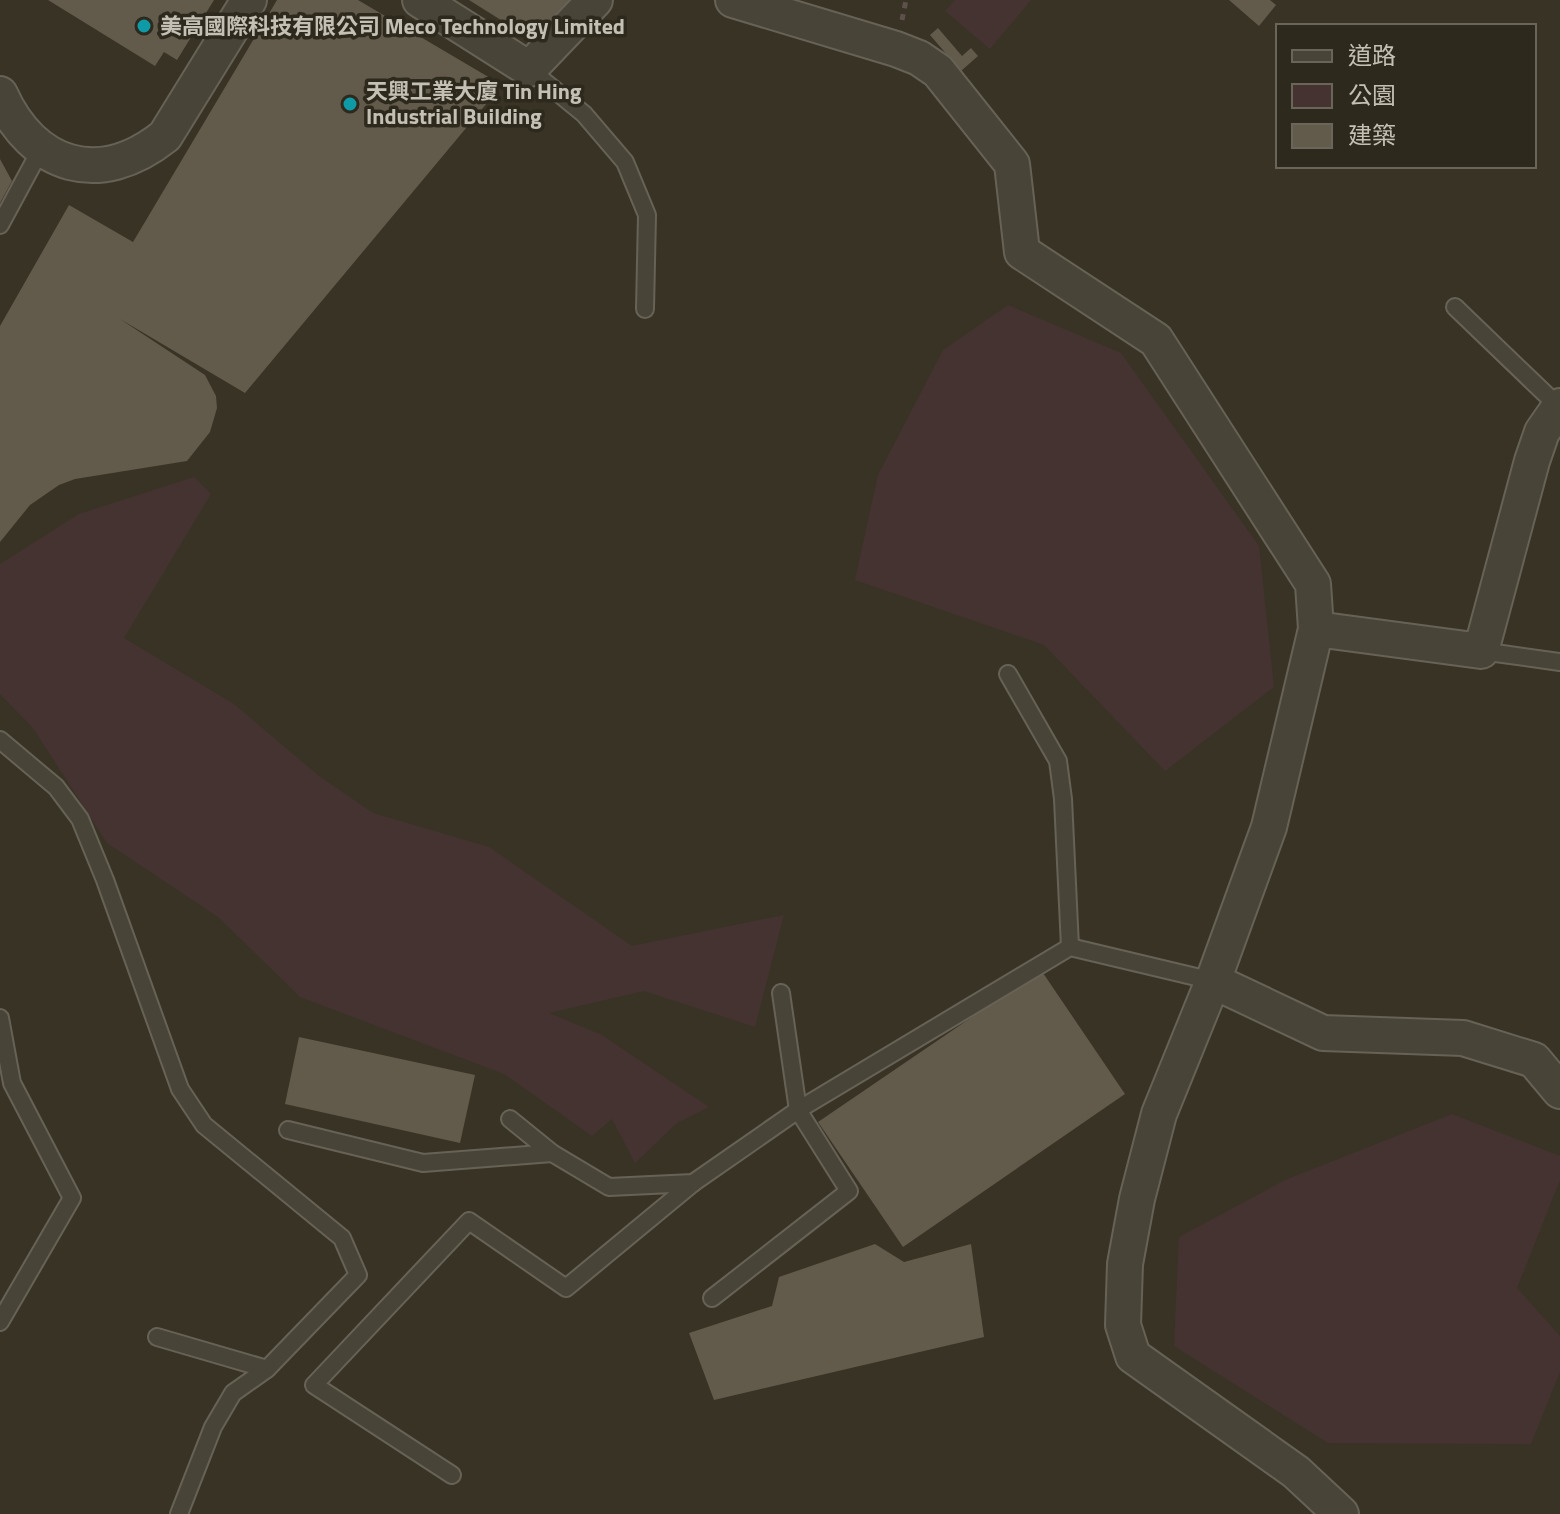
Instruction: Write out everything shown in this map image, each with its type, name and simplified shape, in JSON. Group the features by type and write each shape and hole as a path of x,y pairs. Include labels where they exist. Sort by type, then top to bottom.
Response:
{"street":[{"path":"0,94 12,119 25,136 41,149 61,159 94,165 127,160 165,136 249,0"},
{"path":"420,0 529,69 595,0"},
{"path":"733,0 896,49 919,58 938,71 1012,164 1022,252 1156,340 1313,584 1316,629 1269,827 1155,1128 1125,1264 1123,1325 1133,1356 1296,1472 1341,1514"},
{"path":"1316,629 1481,651 1532,461 1542,432 1560,407"},
{"path":"1213,981 1323,1033 1463,1038 1534,1060 1560,1091"}],"lane":[{"path":"529,69 584,114 625,162 647,215 645,309"},
{"path":"0,225 41,149"},
{"path":"1455,307 1560,407"},
{"path":"1481,651 1560,662"},
{"path":"1008,674 1058,761 1063,799 1070,947"},
{"path":"0,740 56,787 80,819 180,1089 204,1125 342,1238 358,1275 267,1369 233,1393 213,1427 179,1514"},
{"path":"452,1475 314,1385 469,1221 566,1288 693,1183 798,1110 1070,947 1213,981"},
{"path":"712,1298 849,1191 798,1110 781,993"},
{"path":"0,1018 12,1083 72,1198 0,1322"},
{"path":"510,1119 552,1153 609,1187 693,1183"},
{"path":"288,1130 423,1163 552,1153"},
{"path":"157,1337 267,1369"}],"green space":[{"path":"955,0 1031,0 990,49 945,11"},
{"path":"1008,305 1121,353 1259,546 1274,687 1165,771 1044,645 855,580 878,475 943,350"},
{"path":"194,477 211,494 124,638 234,704 319,776 373,813 489,847 632,946 784,915 755,1027 644,991 549,1013 602,1035 709,1107 677,1123 635,1163 612,1119 592,1136 504,1074 300,997 218,917 107,843 33,728 0,694 0,564 79,514"},
{"path":"1452,1114 1560,1156 1560,1180 1517,1288 1560,1336 1560,1372 1531,1444 1328,1443 1174,1346 1179,1237 1285,1180"}],"building":[{"name":"美高國際科技有限公司 Meco Technology Limited","path":"48,0 214,0 177,60 164,52 155,66"},
{"path":"277,0 358,0 502,85 245,393 120,319 205,375 216,396 217,408 210,432 187,461 75,479 59,485 30,505 0,542 0,326 69,205 133,242"},
{"path":"469,0 577,0 536,42"},
{"path":"1229,0 1270,0 1276,5 1259,26"},
{"path":"938,28 962,56 971,48 978,56 961,71 930,35"},
{"path":"0,159 12,181 0,203"},
{"path":"1041,970 1125,1094 903,1247 818,1122"},
{"path":"299,1037 475,1075 460,1143 285,1104"},
{"path":"875,1244 904,1262 971,1244 984,1337 714,1400 689,1333 772,1306 779,1277"}],"place":[{"name":"美高國際科技有限公司 Meco Technology Limited","path":"144,26"},
{"name":"天興工業大廈 Tin Hing Industrial Building","path":"350,104"}]}
